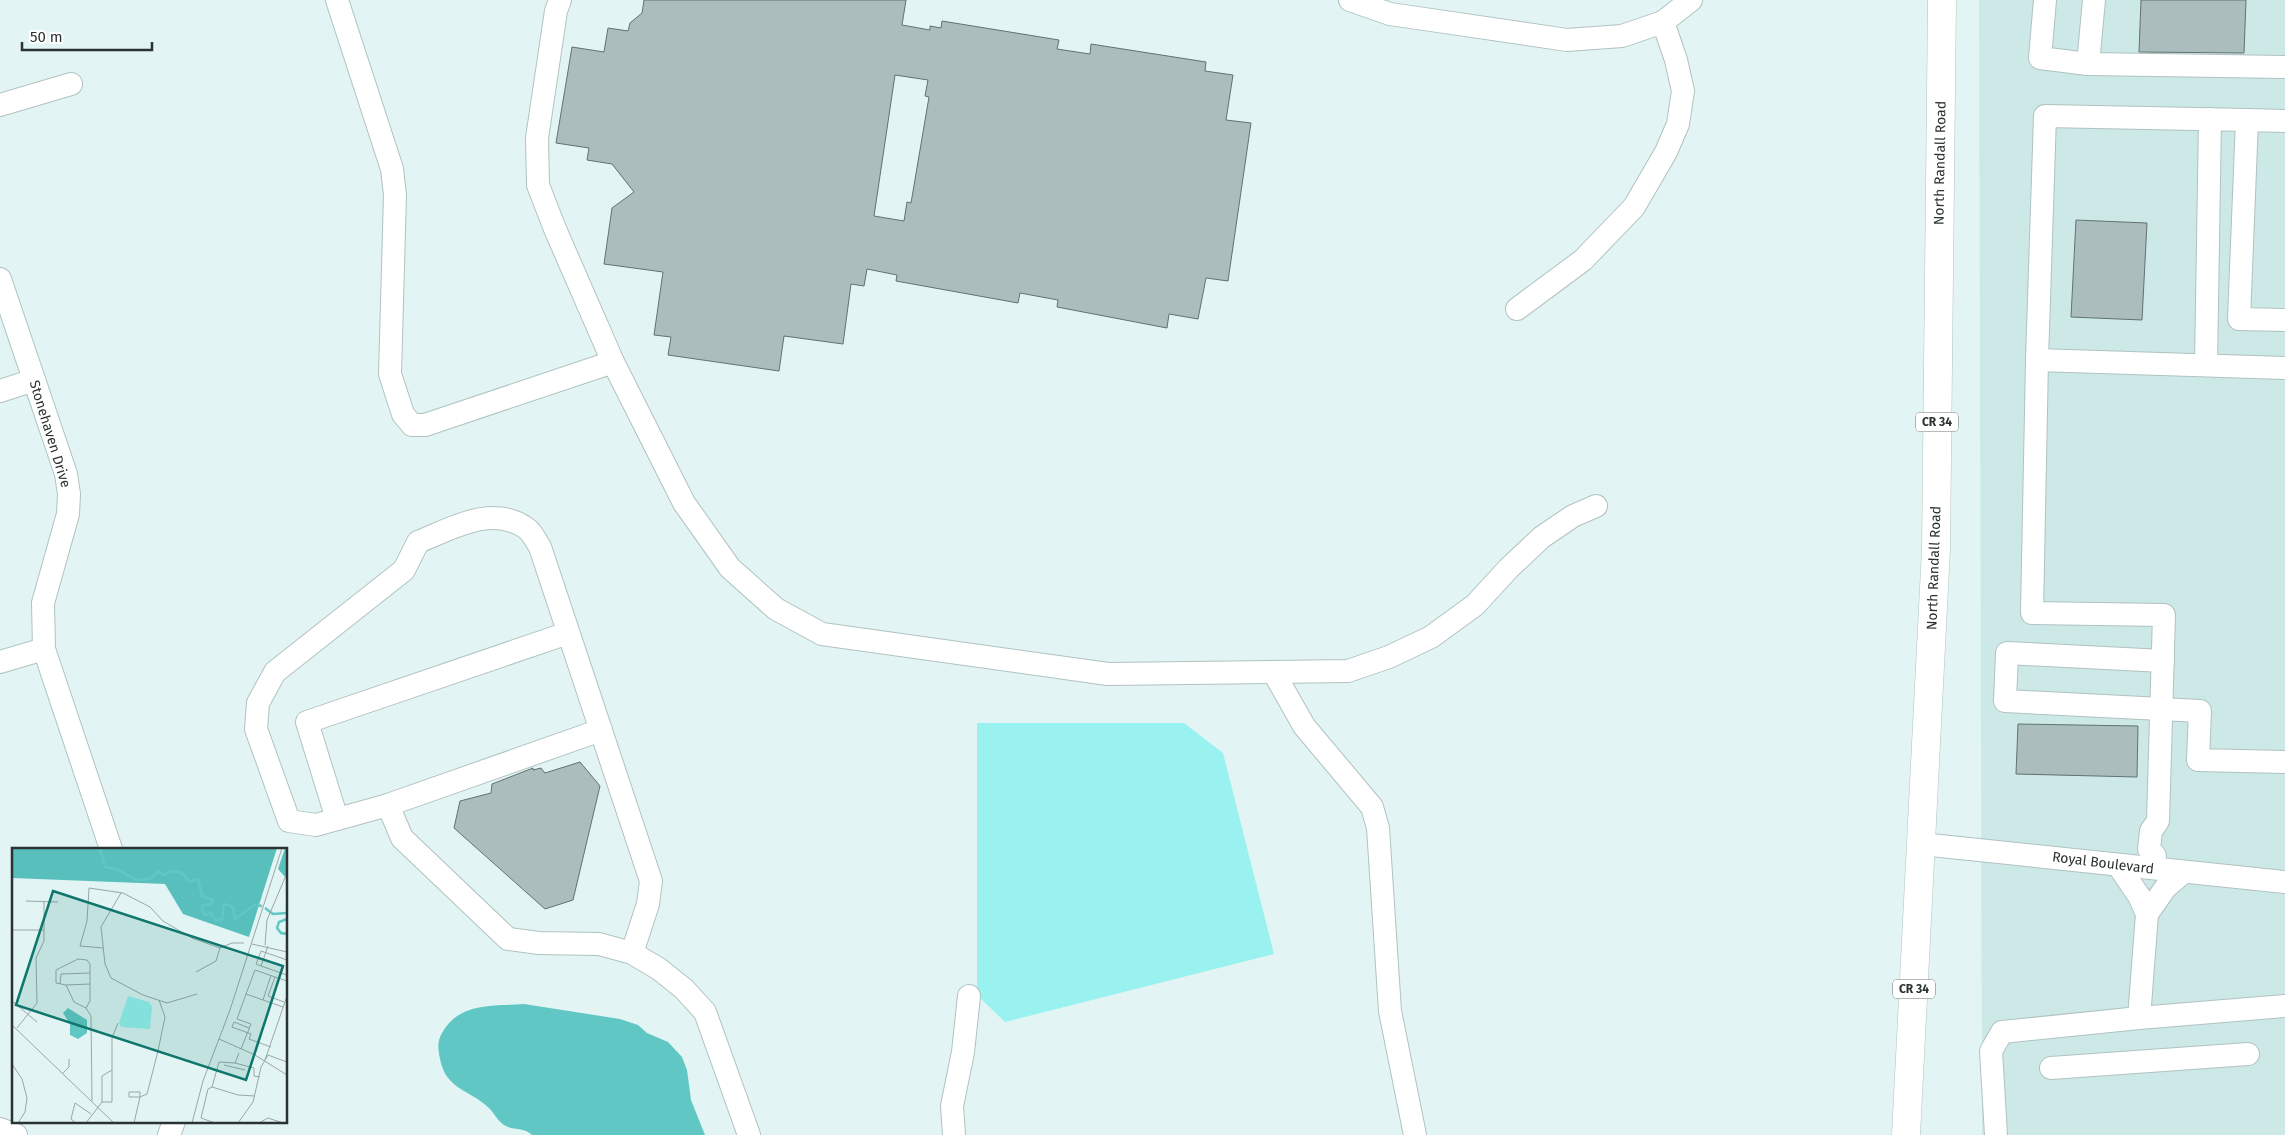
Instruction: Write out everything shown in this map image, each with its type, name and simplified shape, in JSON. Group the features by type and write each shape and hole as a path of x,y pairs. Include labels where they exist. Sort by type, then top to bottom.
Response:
{"main road":[{"name":"North Randall Road","path":"1906,1135 1936,549 1942,0"}],"street":[{"path":"337,0 392,168 395,195 390,374 403,414 412,425 425,425 613,362"},
{"path":"560,0 556,11 537,138 538,185 613,362 684,503 730,568 776,609 822,634 1108,674 1348,672 1389,657 1431,637 1476,604 1509,568 1542,537 1573,516 1596,506"},
{"path":"1350,0 1390,14 1567,40 1622,36 1663,22 1690,0"},
{"path":"2045,0 2040,58 2088,64 2285,67"},
{"path":"2088,64 2094,0"},
{"path":"1517,309 1583,260 1634,207 1666,152 1678,124 1683,91 1676,60 1663,22"},
{"path":"0,105 71,84"},
{"path":"2154,863 2149,849 2150,831 2158,821 2164,615 2032,613 2037,360 2045,116 2285,121"},
{"path":"2206,365 2210,119"},
{"path":"2247,120 2239,319 2285,320"},
{"name":"Stonehaven Drive","path":"0,280 66,474 69,494 68,514 43,603 44,649 111,848"},
{"path":"2037,360 2285,368"},
{"path":"0,391 34,380"},
{"path":"601,730 388,804 316,825 289,821 256,729 258,703 275,672 404,570 418,542 481,518 504,518 527,528 540,547 652,881 648,904 632,953"},
{"path":"337,819 307,722 568,633"},
{"path":"0,662 44,649"},
{"path":"2163,661 2008,653 2005,701 2200,711 2198,760 2285,762"},
{"path":"1274,673 1304,726 1372,807 1378,828 1390,1011 1415,1135"},
{"path":"388,804 402,838 508,939 539,943 599,944 632,953 659,969 684,989 705,1012 749,1135"},
{"name":"Royal Boulevard","path":"1921,844 2118,865 2154,863 2184,872 2285,882"},
{"path":"2118,865 2132,884 2147,914"},
{"path":"2139,1018 2147,914 2166,887 2184,872"},
{"path":"954,1135 952,1106 970,996"},
{"path":"1996,1135 1991,1051 2002,1032 2285,1006"},
{"path":"2051,1068 2248,1054"},
{"path":"169,1135 174,1122"},
{"path":"0,1129 16,1135"}],"shaded area":[{"path":"1979,0 2285,0 2285,1135 1982,1135"},
{"path":"977,723 1184,723 1223,753 1274,954 1005,1022 977,995"},
{"path":"524,1004 620,1019 638,1025 647,1033 668,1042 682,1057 687,1070 691,1100 705,1135 532,1135 526,1131 504,1125 489,1108 459,1088 447,1077 438,1048 440,1036 449,1023 467,1011 489,1006"}],"building":[{"path":"644,0 906,0 902,25 930,30 930,26 941,28 942,21 1059,40 1057,49 1090,54 1091,44 1206,62 1205,71 1233,75 1226,120 1251,123 1228,281 1206,278 1198,319 1169,314 1167,328 1057,307 1058,300 1020,293 1018,303 896,281 897,275 867,269 864,286 851,284 843,344 784,336 779,371 668,355 671,337 654,335 663,272 604,264 612,208 634,192 612,164 587,160 589,148 556,143 572,47 604,52 608,28 628,31 630,23 642,13","holes":["895,75 928,80 925,96 929,97 911,203 907,202 904,221 874,216"]},
{"path":"2141,0 2246,0 2244,53 2139,52"},
{"path":"2076,220 2147,223 2142,320 2071,317"},
{"path":"2018,724 2138,726 2137,777 2016,774"},
{"path":"580,762 600,786 573,900 545,909 454,828 460,801 491,793 492,784 533,768 533,770 541,768 545,773"}]}
